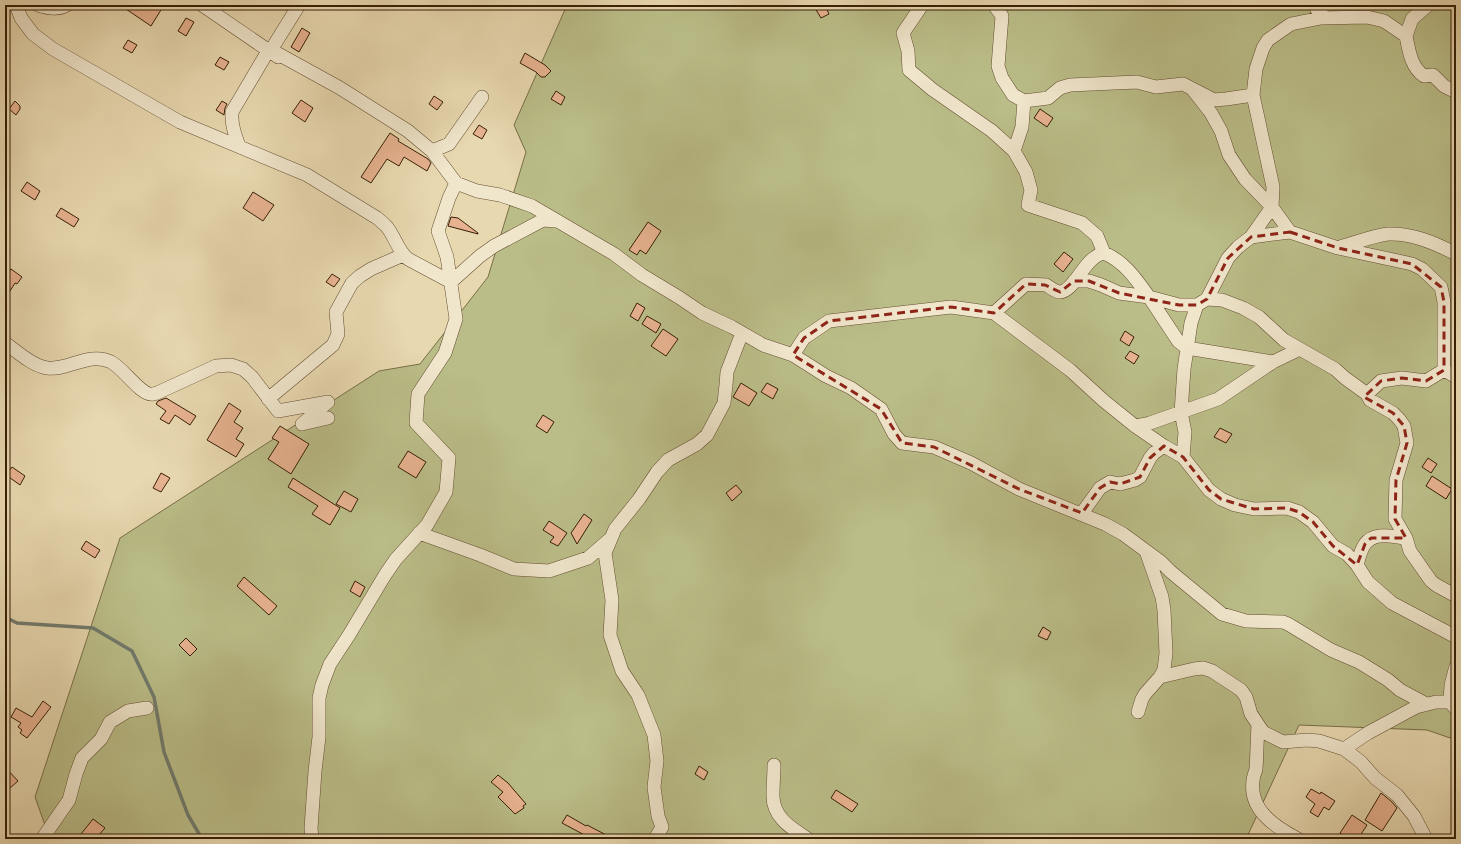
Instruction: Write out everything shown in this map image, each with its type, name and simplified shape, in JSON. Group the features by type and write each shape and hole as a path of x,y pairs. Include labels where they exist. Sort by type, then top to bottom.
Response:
{"street":[{"path":"16,5 21,18 33,34 53,49 180,122 307,175 377,218 388,228 403,255 451,282"},
{"path":"38,5 48,8 64,7 67,5"},
{"path":"202,5 268,51 408,131"},
{"path":"299,5 271,50 340,88 408,131 432,152 456,184 477,191 500,195 527,204 614,254 642,275 702,313 763,345 793,354 826,376 851,388 881,409 894,434 902,443 934,447 971,463 1019,489 1082,513 1117,531 1146,551 1222,614 1246,621 1283,622 1288,624 1330,650 1359,662 1388,680 1400,690 1426,704"},
{"path":"922,5 903,33 908,51 909,70 933,90 992,131 1014,151 1026,172 1031,190 1028,205 1082,223 1097,236 1104,253"},
{"path":"994,5 1002,16 998,66 1002,78 1013,95 1024,101 1048,98 1060,88 1070,85 1137,82 1156,87 1183,84 1214,100 1253,95"},
{"path":"1315,5 1321,11"},
{"path":"1428,5 1412,19 1406,36 1409,55 1419,72 1424,76 1433,75 1444,86 1456,92"},
{"path":"1183,457 1185,432 1181,412 1191,323 1228,258 1238,247 1251,238 1272,207 1273,187 1253,95 1256,69 1262,48 1268,40 1291,24 1321,11 1367,17 1384,21 1406,36"},
{"path":"238,146 231,119 232,112 268,51"},
{"path":"1193,90 1211,113 1221,131 1229,155 1245,178 1272,207 1290,232"},
{"path":"432,152 449,144 482,96"},
{"path":"1014,151 1022,128 1024,101"},
{"path":"312,839 311,828 314,778 319,737 319,698 330,664 350,635 385,575 396,559 427,525 446,492 449,458 416,423 418,394 445,353 456,319 447,257 438,231 456,184"},
{"path":"451,282 480,256 494,246 543,220 555,221"},
{"path":"1251,238 1290,232 1338,248 1412,264 1422,269 1441,287 1444,302 1444,370"},
{"path":"1338,248 1388,234 1410,236 1436,243 1456,254"},
{"path":"994,313 1026,284 1045,285 1058,292 1067,289 1094,257 1098,254 1104,253 1113,257 1130,271 1178,341 1187,348 1273,362"},
{"path":"268,399 333,345 338,334 336,312 352,283 371,269 403,255"},
{"path":"1074,281 1089,281 1119,293 1149,297 1179,305 1222,300 1242,308 1259,317 1284,340 1335,369 1367,394 1370,400 1393,414 1404,426 1407,443 1396,480 1395,519 1406,538 1410,551 1432,581 1436,585 1456,596"},
{"path":"793,354 804,338 829,321 950,307 994,313 1070,370 1104,401 1135,426 1183,457 1209,490 1221,499 1235,505 1254,508 1287,508 1298,512 1313,522 1333,546 1347,554 1357,564 1368,582 1392,603 1456,637"},
{"path":"655,839 662,828 658,816 654,787 657,761 654,735 638,695 622,671 610,635 612,600 605,553 615,529 639,499 657,472 668,460 697,444 707,435 724,403 727,372 742,333"},
{"path":"5,343 36,364 49,368 97,358 110,362 118,366 143,391 151,394 157,393 216,366 231,364 243,369 252,377 278,411 328,402 302,424 328,418"},
{"path":"1135,426 1150,423 1218,399 1273,362 1300,349"},
{"path":"1444,370 1456,377"},
{"path":"1367,394 1381,381 1402,378 1426,381 1444,370"},
{"path":"1082,513 1100,488 1110,482 1120,484 1140,477 1150,458 1164,446"},
{"path":"419,534 480,554 514,569 549,571 588,558 612,538"},
{"path":"1357,564 1365,544 1372,538 1382,536 1406,538"},
{"path":"1138,712 1145,694 1160,677 1164,670 1166,653 1162,598 1146,551"},
{"path":"1344,749 1379,727 1416,707 1436,702 1453,705 1451,685 1456,666"},
{"path":"1160,677 1194,669 1203,668 1212,671 1241,690 1246,697 1251,714 1258,726 1263,732 1272,738 1283,742 1307,740 1318,741 1344,749 1361,762 1375,778 1397,795 1414,816 1426,839"},
{"path":"42,839 69,800 82,758 101,739 110,722 128,711 147,708"},
{"path":"1258,726 1256,771 1252,781 1255,803 1268,820 1298,839"},
{"path":"774,766 772,796 774,808 780,818 788,826 808,839"}],"highlighted area":[{"path":"1290,232 1338,248 1412,264 1441,287 1444,302 1444,370 1426,381 1402,378 1381,381 1364,397 1393,413 1404,426 1407,443 1396,480 1395,519 1406,538 1371,538 1365,544 1357,565 1333,546 1313,522 1299,512 1287,508 1254,509 1221,499 1209,490 1183,457 1164,446 1150,458 1140,477 1120,484 1110,482 1100,488 1082,513 1019,489 934,447 902,443 881,409 793,355 804,338 829,321 951,307 994,313 1026,284 1045,285 1060,292 1074,281 1089,281 1119,293 1179,305 1197,305 1207,299 1228,258 1251,237"}],"green space":[{"path":"567,5 1456,5 1456,740 1427,730 1299,725 1246,839 50,839 35,797 120,538 379,371 420,364 488,277 526,152 514,125"}],"building":[{"path":"120,5 164,5 151,26"},
{"path":"825,5 829,14 821,18 815,8"},
{"path":"186,18 194,22 186,36 178,31"},
{"path":"302,28 310,33 299,52 291,47"},
{"path":"128,40 137,45 132,53 123,48"},
{"path":"525,53 545,65 551,71 545,77 541,77 536,72 520,63"},
{"path":"220,57 229,62 224,70 215,65"},
{"path":"556,91 565,97 561,105 551,99"},
{"path":"434,96 443,102 437,110 429,104"},
{"path":"301,100 313,108 305,122 292,113"},
{"path":"15,101 20,106 20,109 16,115 9,109"},
{"path":"222,101 227,104 224,115 216,110"},
{"path":"1040,109 1053,118 1047,127 1034,118"},
{"path":"479,125 487,130 482,139 473,134"},
{"path":"390,133 399,139 398,141 428,159 431,163 427,171 404,157 399,166 387,159 371,183 361,177"},
{"path":"27,182 40,191 35,200 21,191"},
{"path":"253,192 274,205 263,221 243,208"},
{"path":"61,208 79,219 74,227 56,216"},
{"path":"451,217 458,218 478,234 448,226"},
{"path":"648,222 661,231 646,254 640,250 637,255 629,250"},
{"path":"1064,252 1073,259 1063,272 1054,264"},
{"path":"11,269 22,277 17,284 15,283 5,299 5,277"},
{"path":"332,274 340,279 334,287 326,282"},
{"path":"637,303 645,308 638,321 630,316"},
{"path":"647,316 661,324 656,333 642,324"},
{"path":"663,329 678,339 666,356 651,346"},
{"path":"1125,331 1134,337 1129,346 1120,340"},
{"path":"1130,351 1139,356 1134,364 1125,358"},
{"path":"741,383 757,393 749,406 733,397"},
{"path":"767,383 778,389 773,399 761,392"},
{"path":"166,398 196,416 190,425 175,415 169,424 160,419 166,411 156,404 158,401"},
{"path":"229,403 241,411 234,422 243,428 236,439 244,444 236,457 207,440"},
{"path":"543,415 554,422 547,433 536,426"},
{"path":"280,426 309,444 291,474 268,459 279,442 272,438"},
{"path":"1220,428 1232,434 1226,443 1214,437"},
{"path":"408,451 426,462 416,478 398,467"},
{"path":"1428,458 1437,464 1431,473 1422,467"},
{"path":"12,467 25,476 20,485 6,475"},
{"path":"161,473 170,478 161,492 153,488"},
{"path":"1432,476 1452,489 1446,499 1426,486"},
{"path":"293,478 340,508 330,525 312,514 318,506 288,487"},
{"path":"736,485 742,492 732,501 726,493"},
{"path":"344,491 358,499 351,512 336,504"},
{"path":"584,514 592,520 577,544 571,533"},
{"path":"549,521 567,533 558,546 550,542 554,537 543,530"},
{"path":"86,541 100,550 95,558 81,549"},
{"path":"244,577 277,606 269,615 237,586"},
{"path":"355,581 365,587 360,597 350,591"},
{"path":"1043,627 1051,632 1047,640 1038,636"},
{"path":"186,638 197,649 190,656 179,645"},
{"path":"43,701 51,707 27,738 20,733 22,730 18,727 21,723 11,717 16,708 32,717"},
{"path":"699,766 708,772 704,780 695,774"},
{"path":"5,767 18,781 10,788 5,783"},
{"path":"498,775 508,783 526,804 523,806 524,808 515,814 498,797 503,792 491,782"},
{"path":"1311,789 1320,794 1321,792 1335,801 1329,810 1324,807 1318,817 1310,812 1315,804 1306,797"},
{"path":"836,790 858,804 852,812 831,798"},
{"path":"1381,793 1397,808 1382,831 1365,820"},
{"path":"567,815 614,839 592,839 562,823"},
{"path":"1352,815 1367,825 1358,839 1350,835 1348,838 1340,833"},
{"path":"93,819 105,828 93,839 77,839"}],"waterway":[{"path":"5,617 17,623 93,628 132,651 154,697 164,752 188,815 202,839"}]}
